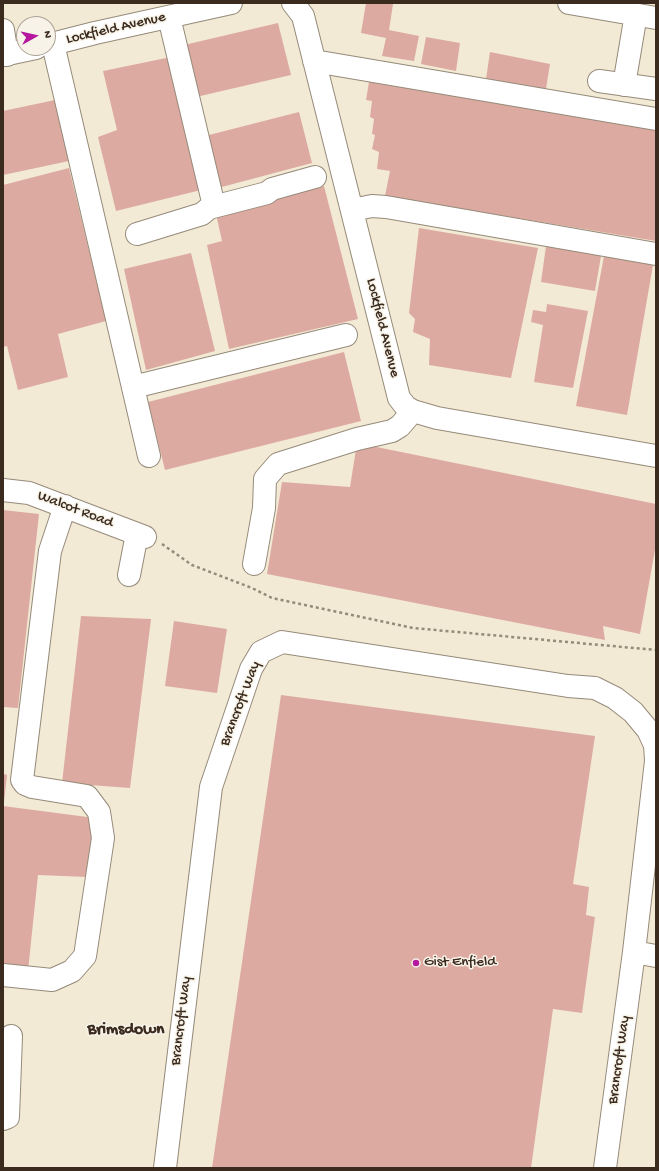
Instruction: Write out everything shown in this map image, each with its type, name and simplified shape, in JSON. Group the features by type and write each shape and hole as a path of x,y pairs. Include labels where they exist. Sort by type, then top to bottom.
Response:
{"street":[{"name":"Lockfield Avenue","path":"56,44 231,3"},
{"name":"Lockfield Avenue","path":"293,3 303,16 399,398 406,407 413,411 437,418 656,456"},
{"path":"569,3 646,16 624,85"},
{"path":"169,17 214,206"},
{"path":"3,30 5,55"},
{"name":"Lockfield Avenue","path":"5,55 16,53"},
{"path":"49,56 133,387 149,456"},
{"path":"314,61 656,119"},
{"path":"599,82 656,89"},
{"path":"137,234 202,214 214,206 267,194 272,189 315,177"},
{"path":"352,210 372,206 386,207 656,254"},
{"path":"133,387 346,335"},
{"path":"254,564 264,508 265,479 278,464 357,439 392,431 400,426 413,411"},
{"name":"Walcot Road","path":"3,490 29,493 141,535"},
{"path":"3,975 52,980 72,971 85,956 103,838 99,812 87,796 32,787 25,784 22,780 50,551 65,506"},
{"path":"129,575 141,535"},
{"name":"Brancroft Way","path":"165,1168 211,787 251,669 261,652 282,642 568,686 595,688 615,698 633,712 648,730 655,745 656,760 634,952 605,1168"},
{"path":"634,952 656,956"},
{"path":"3,1118 8,1117 11,1036"}],"path":[{"path":"141,535 164,545 192,565 252,588 272,598 413,628 656,650"}],"building":[{"path":"366,3 393,4 389,30 419,36 414,61 382,56 386,38 361,33"},
{"path":"278,23 291,75 196,97 184,45"},
{"path":"426,37 460,43 456,71 421,64"},
{"path":"490,52 550,64 546,89 486,79"},
{"path":"171,57 205,189 116,211 98,137 117,130 103,71"},
{"path":"369,82 656,130 656,241 385,196 390,171 377,169 379,152 372,149 375,135 372,134 374,119 370,117 372,101 366,100"},
{"path":"55,100 69,161 3,175 3,111"},
{"path":"299,112 312,163 218,188 205,136"},
{"path":"69,168 106,321 58,334 68,377 18,390 7,346 3,347 3,185"},
{"path":"324,186 358,319 229,349 207,245 222,241 216,214"},
{"path":"419,228 538,248 511,378 429,365 430,339 413,332 415,319 409,313"},
{"path":"546,246 601,256 595,291 541,282"},
{"path":"191,253 215,351 146,370 124,269"},
{"path":"604,256 653,265 627,415 576,406"},
{"path":"547,304 588,311 573,388 534,382 543,325 531,322 533,310 546,312"},
{"path":"344,352 361,421 165,470 148,402"},
{"path":"357,443 656,504 656,544 640,634 603,626 605,640 267,574 282,482 350,487"},
{"path":"3,510 39,514 18,708 3,707"},
{"path":"81,616 151,619 130,788 62,783"},
{"path":"174,621 227,629 217,693 165,686"},
{"name":"Gist Enfield","path":"281,695 595,736 573,884 589,887 586,915 595,917 582,1013 553,1009 531,1168 212,1168"},
{"path":"3,774 7,775 4,802 3,801"},
{"path":"3,806 95,818 87,877 38,875 28,971 3,969"}],"place":[{"name":"Gist Enfield","path":"416,963"}],"district":[{"name":"Brimsdown","path":"126,1030"}]}
